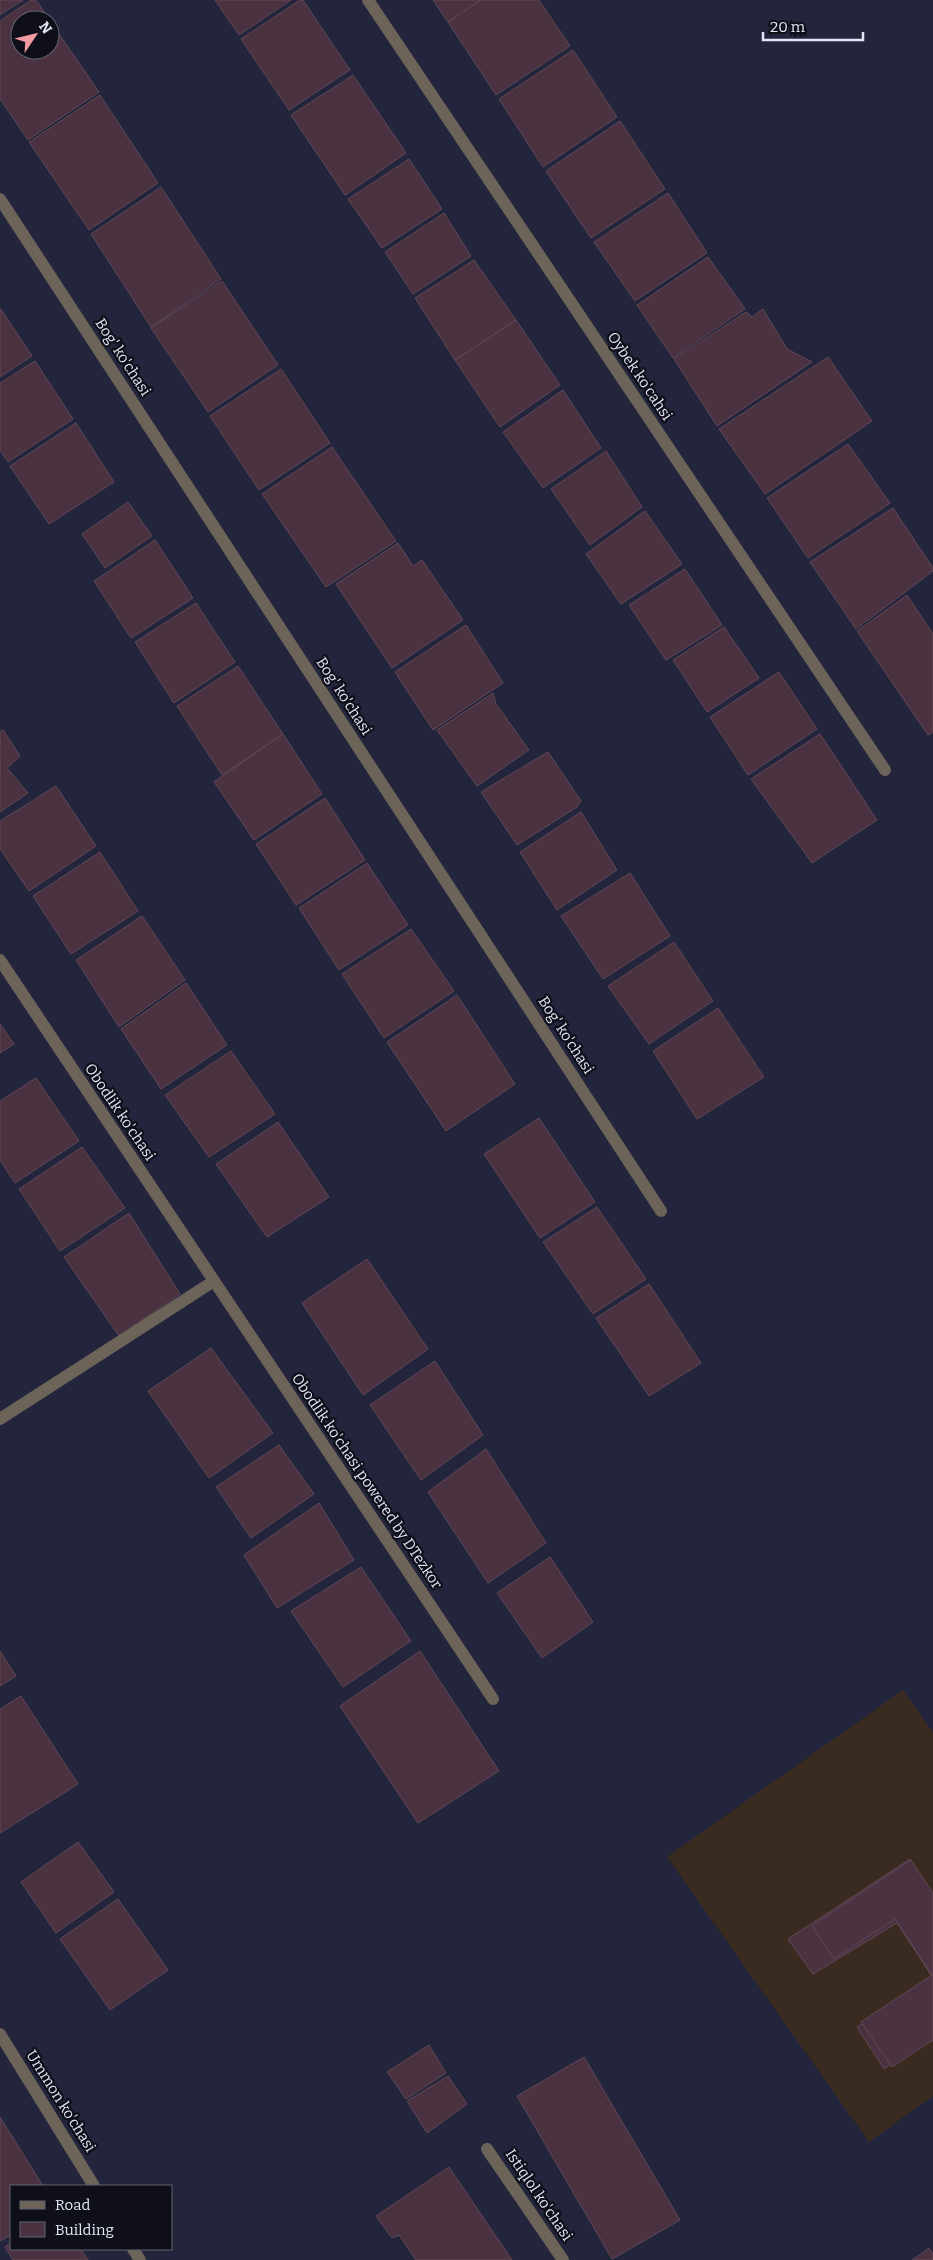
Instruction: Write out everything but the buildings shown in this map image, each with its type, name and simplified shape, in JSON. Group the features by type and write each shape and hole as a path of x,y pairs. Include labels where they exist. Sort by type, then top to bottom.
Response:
{"street":[{"name":"Oybek ko'cahsi","path":"368,0 885,770"},
{"name":"Bog' ko'chasi","path":"0,199 661,1211"},
{"name":"Obodlik ko'chasi","path":"0,960 214,1281"},
{"path":"0,1418 214,1281"},
{"name":"Obodlik ko'chasi powered by DTezkor","path":"214,1281 492,1699"},
{"name":"Ummon ko'chasi","path":"0,2034 93,2185"},
{"name":"Istiqlol ko'chasi","path":"487,2149 563,2260"}],"shaded area":[{"path":"903,1690 933,1733 933,2096 869,2142 667,1857"}]}
